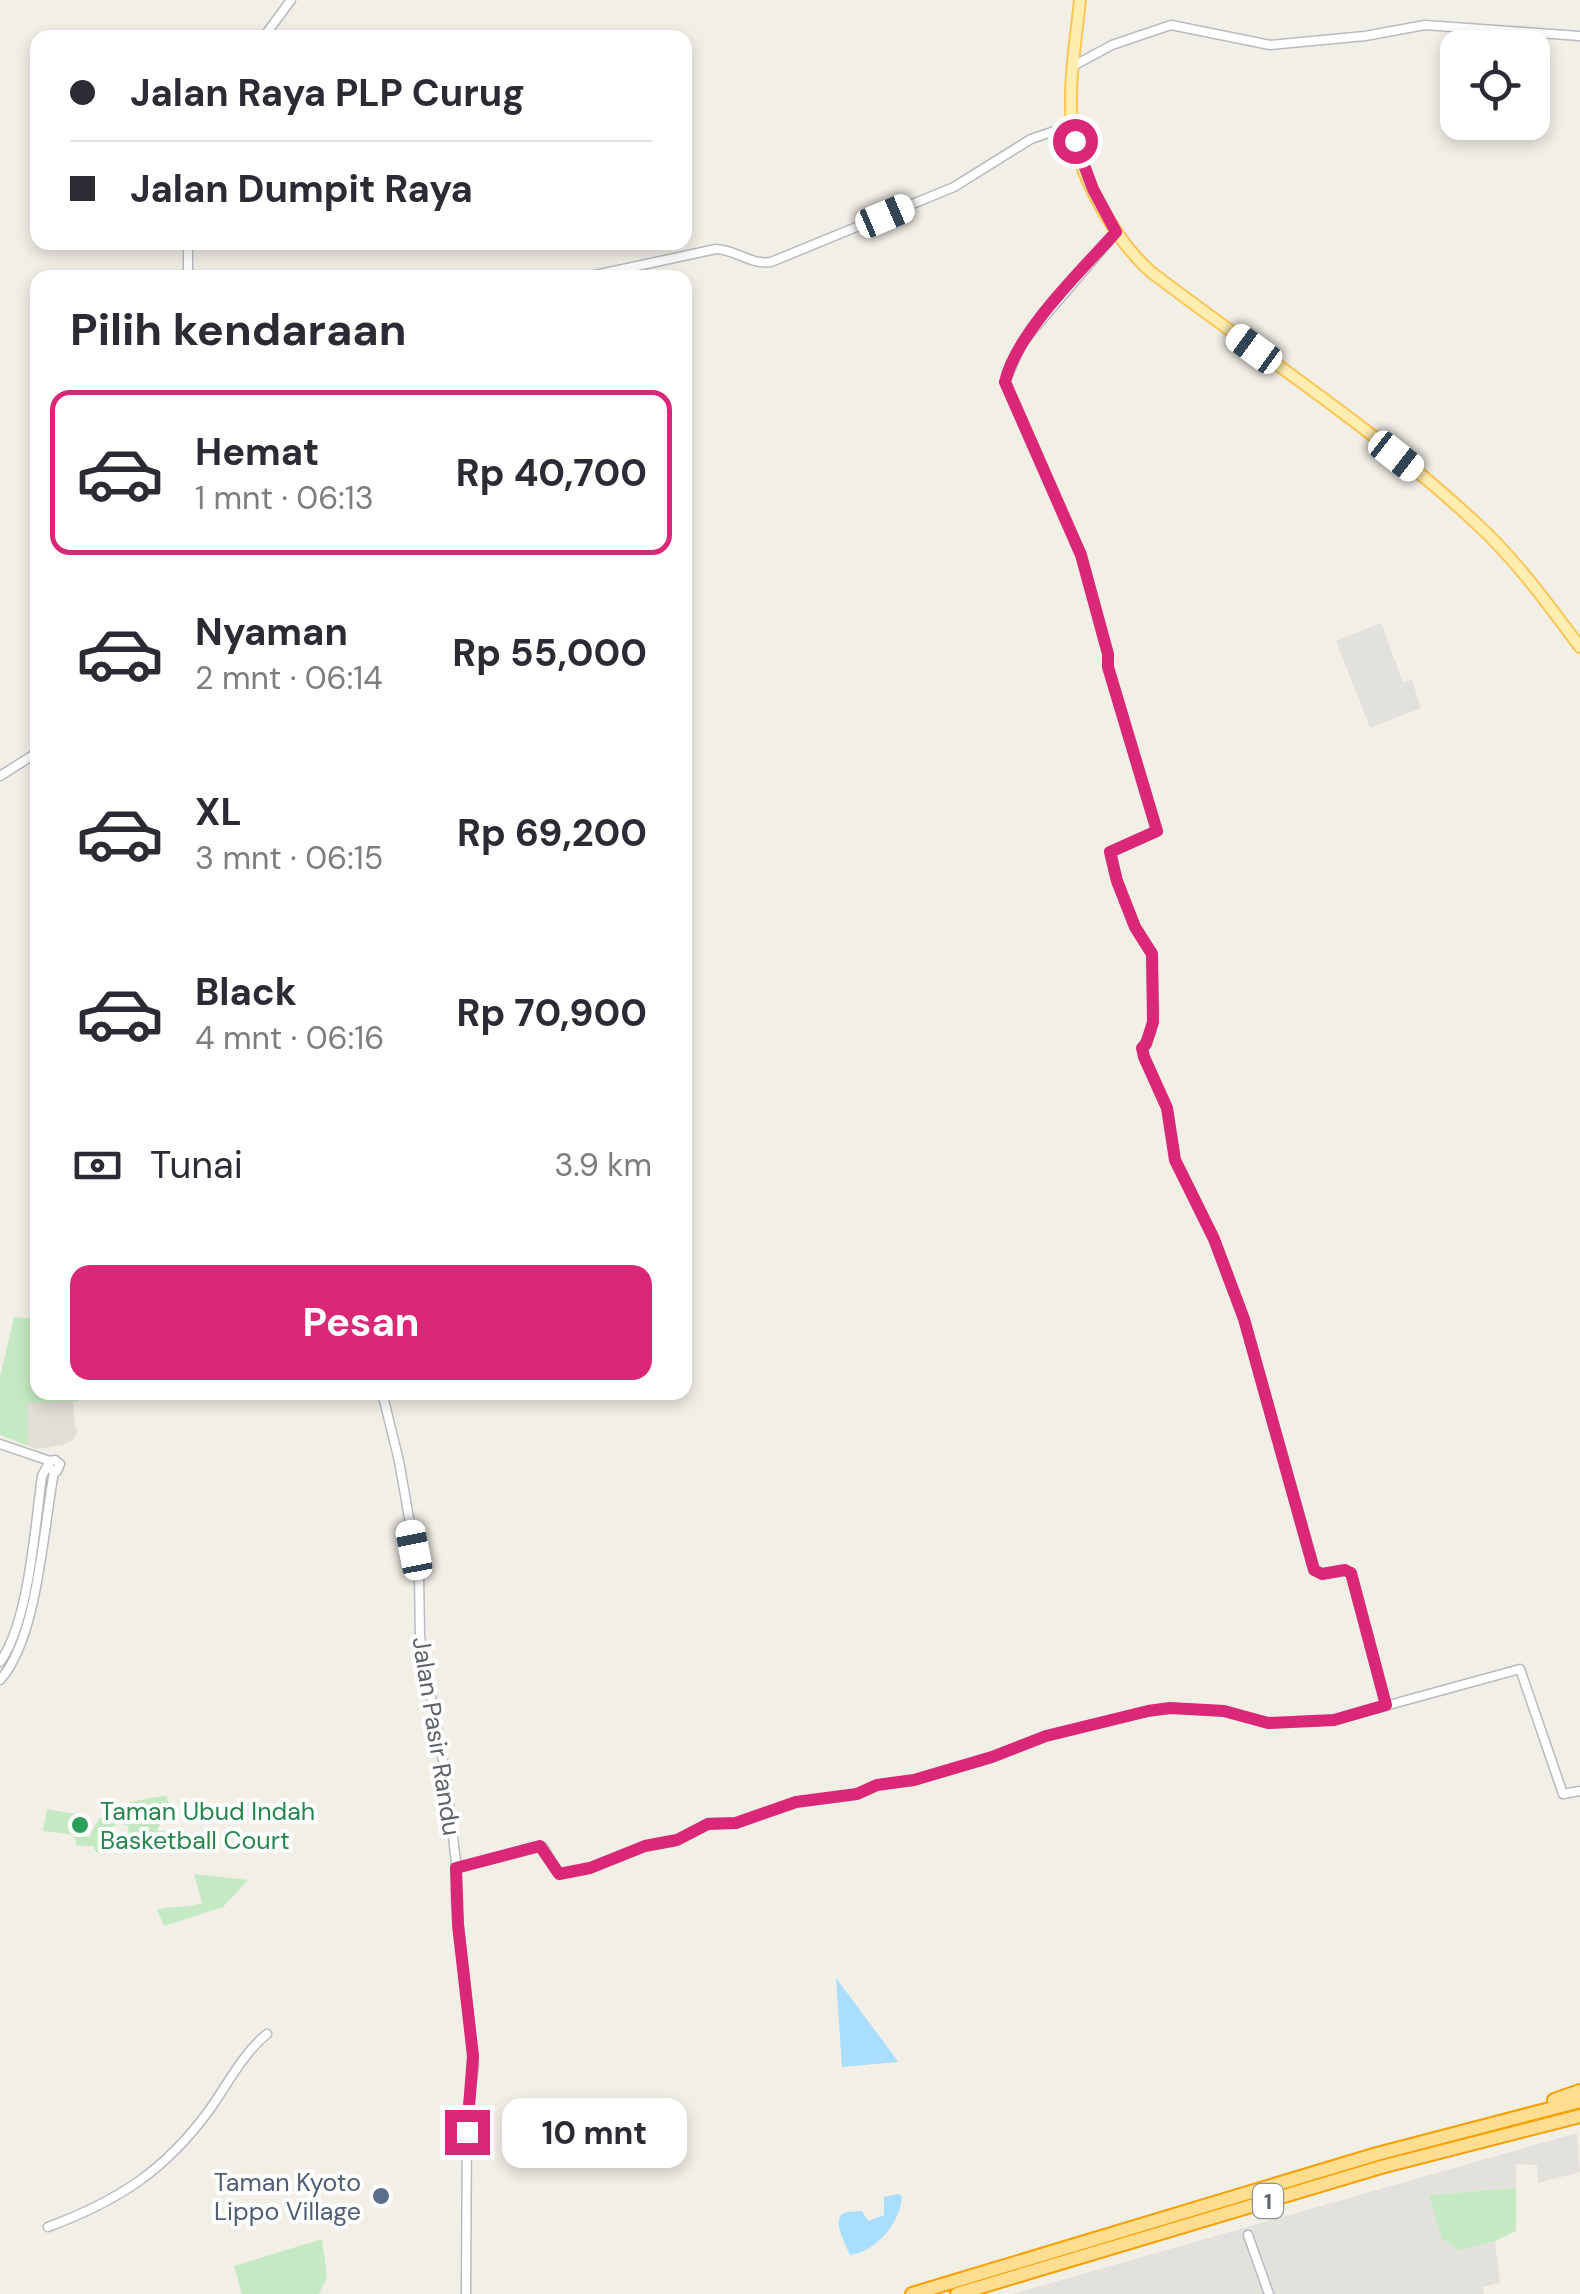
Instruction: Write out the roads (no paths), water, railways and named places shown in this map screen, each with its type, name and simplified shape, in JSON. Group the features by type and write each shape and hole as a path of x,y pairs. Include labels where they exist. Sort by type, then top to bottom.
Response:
{"highway":[{"path":"1495,2121 1580,2091"},
{"name":"1","path":"912,2294 1495,2121 1580,2102"},
{"name":"1","path":"958,2294 1381,2167 1580,2116"}],"main road":[{"path":"1080,0 1072,124 1082,164 1130,252 1151,272 1368,433 1478,525 1580,646"}],"street":[{"path":"270,30 291,0"},
{"path":"1075,65 1112,45 1171,25 1270,45 1365,36 1424,25 1580,36"},
{"path":"617,270 716,248 756,264 771,262 954,187 1031,140 1072,124"},
{"path":"1116,232 1036,325 1014,356 1005,382 1086,568 1108,667 1157,831 1110,852 1135,927 1152,954 1154,1013 1151,1032 1142,1048 1144,1057 1167,1108 1175,1160 1214,1239 1244,1319 1314,1570 1322,1574 1345,1570 1351,1573 1386,1705"},
{"path":"0,776 30,757"},
{"name":"Jalan Pasir Randu","path":"384,1400 399,1461 418,1575 420,1637 445,1771 472,2034 467,2117 466,2294"},
{"path":"0,1444 51,1467 42,1476 25,1610 14,1661 0,1680"},
{"path":"14,1661 2,1659 25,1610"},
{"path":"456,1868 540,1846 555,1870 562,1874 590,1868 645,1846 677,1840 708,1824 736,1823 779,1806 820,1796 851,1795 877,1785 914,1780 1062,1732 1148,1711 1224,1711 1268,1723 1334,1720 1520,1669 1563,1794 1580,1791"},
{"path":"48,2227 110,2200 167,2162 267,2034"},
{"path":"1248,2234 1269,2294"}],"water":[{"path":"836,1978 894,2056 898,2062 842,2067"},
{"path":"902,2196 901,2206 886,2234 869,2248 850,2255 841,2232 840,2216 862,2211 868,2221 884,2215 884,2197"}],"place":[{"name":"Taman Ubud Indah Basketball Court","path":"80,1825"},
{"name":"Taman Kyoto Lippo Village","path":"381,2196"}]}
